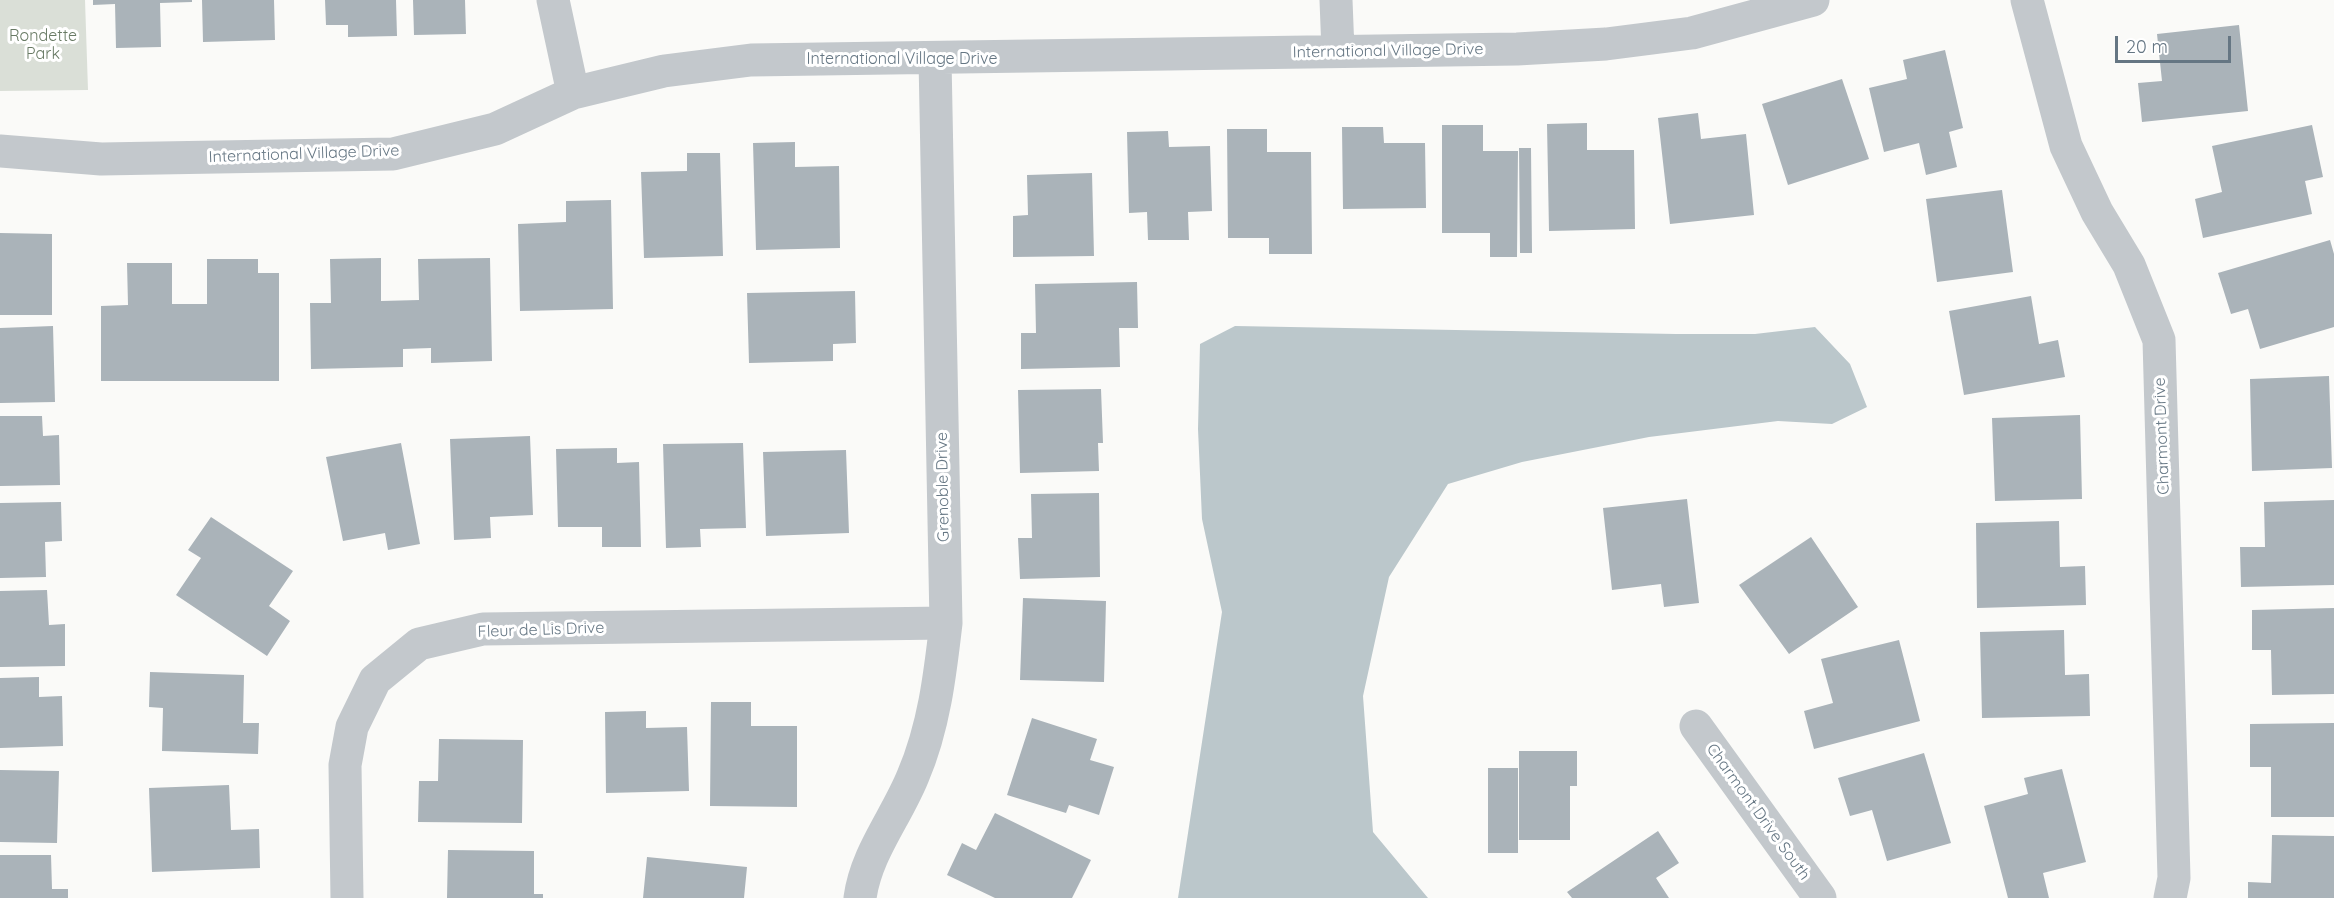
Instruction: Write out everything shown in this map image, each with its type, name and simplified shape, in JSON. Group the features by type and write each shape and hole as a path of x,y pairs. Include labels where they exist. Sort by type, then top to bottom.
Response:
{"street":[{"path":"554,0 573,93"},
{"path":"1336,0 1338,51"},
{"name":"International Village Drive","path":"0,151 100,159 393,154 495,129 573,93 664,71 751,60 1517,50 1606,44 1692,33 1813,0"},
{"name":"Charmont Drive","path":"2027,0 2066,146 2097,212 2129,265 2159,340 2174,878 2170,898"},
{"name":"Grenoble Drive","path":"860,898 863,874 913,776 933,714 946,623 935,59"},
{"name":"Fleur de Lis Drive","path":"347,898 345,765 352,727 375,680 419,644 483,629 946,623"},
{"name":"Charmont Drive South","path":"1696,726 1820,898"}],"green space":[{"name":"Rondette Park","path":"0,0 85,0 88,90 0,91"}],"shaded area":[{"path":"1235,326 1676,334 1755,334 1815,327 1850,364 1867,407 1832,424 1778,421 1649,437 1522,462 1448,484 1389,577 1363,696 1373,832 1428,898 1178,898 1222,612 1202,519 1198,429 1200,344"}],"building":[{"path":"93,0 192,0 192,2 160,3 161,47 116,48 115,4 93,5"},
{"path":"202,0 274,0 275,40 203,42"},
{"path":"325,0 396,0 397,36 348,37 348,25 326,25"},
{"path":"413,0 465,0 466,34 414,35"},
{"path":"2239,25 2248,111 2142,122 2138,83 2162,81 2157,34"},
{"path":"1945,50 1963,128 1949,132 1957,167 1926,175 1919,143 1884,152 1869,88 1907,79 1903,60"},
{"path":"1842,79 1869,159 1788,185 1762,104"},
{"path":"1698,113 1701,139 1746,134 1754,215 1670,224 1658,118"},
{"path":"1587,123 1587,150 1634,150 1635,229 1549,231 1547,124"},
{"path":"1442,125 1483,125 1483,151 1518,151 1517,257 1490,257 1490,233 1442,233"},
{"path":"2312,125 2323,177 2305,181 2312,214 2203,238 2195,199 2222,192 2212,146"},
{"path":"1342,127 1383,127 1384,143 1425,143 1426,208 1343,209"},
{"path":"1227,129 1267,129 1267,152 1311,152 1312,254 1269,254 1269,238 1228,238"},
{"path":"1168,131 1169,147 1210,146 1212,211 1188,212 1189,240 1148,240 1147,212 1129,213 1127,132"},
{"path":"795,142 795,167 839,166 840,248 756,250 753,143"},
{"path":"1519,148 1531,148 1532,253 1520,253"},
{"path":"687,153 720,153 723,256 644,258 641,172 687,171"},
{"path":"1092,173 1094,256 1013,257 1013,216 1028,215 1027,175"},
{"path":"2002,190 2013,272 1937,282 1926,199"},
{"path":"611,200 613,309 520,311 518,224 566,222 566,201"},
{"path":"0,233 52,234 52,315 0,315"},
{"path":"2330,240 2334,254 2334,327 2260,349 2248,309 2231,314 2218,273"},
{"path":"381,258 381,301 419,300 418,259 490,258 492,361 431,363 431,348 403,349 403,367 311,369 310,303 331,303 330,259"},
{"path":"207,259 258,259 258,273 279,273 279,381 101,381 101,306 128,305 127,263 172,263 172,304 207,304"},
{"path":"1137,282 1138,328 1119,328 1120,367 1021,369 1021,333 1036,333 1035,284"},
{"path":"855,291 856,343 833,344 833,361 749,363 747,293"},
{"path":"2031,296 2039,344 2058,340 2065,377 1964,395 1949,311"},
{"path":"53,326 55,402 0,403 0,328"},
{"path":"2329,376 2332,468 2252,471 2250,379"},
{"path":"1101,389 1103,443 1098,443 1099,471 1020,473 1018,390"},
{"path":"2080,415 2082,499 1995,501 1992,418"},
{"path":"0,416 42,416 43,436 59,435 60,485 0,486"},
{"path":"530,436 533,515 490,517 491,538 454,540 450,439"},
{"path":"401,443 420,544 388,550 385,533 343,541 326,457"},
{"path":"743,443 746,528 700,529 701,547 666,548 663,444"},
{"path":"617,448 617,463 639,462 641,547 602,547 602,527 558,527 556,449"},
{"path":"846,450 849,533 766,536 763,452"},
{"path":"1099,493 1100,577 1020,579 1018,538 1032,538 1031,494"},
{"path":"1687,499 1699,603 1664,607 1661,584 1612,590 1603,508"},
{"path":"2334,500 2334,585 2241,587 2240,547 2265,547 2264,502"},
{"path":"61,502 62,541 45,542 46,577 0,578 0,503"},
{"path":"211,517 293,571 269,606 290,621 267,656 176,595 201,558 188,550"},
{"path":"2059,521 2060,567 2085,566 2086,605 1977,608 1976,523"},
{"path":"1811,537 1858,607 1789,654 1739,585"},
{"path":"47,590 49,625 65,624 65,666 0,667 0,591"},
{"path":"1023,598 1106,601 1104,682 1020,680"},
{"path":"2334,608 2334,694 2272,695 2271,650 2252,650 2252,610"},
{"path":"2064,630 2065,675 2089,674 2090,716 1982,718 1980,632"},
{"path":"1899,640 1920,721 1814,749 1804,711 1833,703 1821,659"},
{"path":"150,672 244,675 243,723 259,723 258,754 162,751 163,708 149,707"},
{"path":"39,677 39,697 62,696 63,746 0,748 0,678"},
{"path":"711,702 751,702 751,726 797,726 797,807 710,806"},
{"path":"646,711 646,728 687,727 689,791 606,793 605,712"},
{"path":"1032,718 1097,739 1090,760 1114,767 1099,815 1069,805 1066,813 1007,795"},
{"path":"2334,723 2334,817 2271,817 2271,767 2250,767 2250,724"},
{"path":"439,739 523,740 522,823 418,822 419,781 438,781"},
{"path":"1519,751 1577,751 1577,786 1570,786 1570,840 1519,840"},
{"path":"1924,753 1951,843 1887,861 1872,810 1850,816 1838,778"},
{"path":"1488,768 1518,768 1518,853 1488,853"},
{"path":"2062,769 2086,862 2043,873 2049,898 2008,898 1984,806 2028,794 2024,778"},
{"path":"0,770 59,771 57,843 0,842"},
{"path":"229,785 231,830 259,829 260,868 152,872 149,788"},
{"path":"995,813 1091,860 1072,898 995,898 947,875 962,843 976,850"},
{"path":"1658,831 1679,863 1656,878 1669,898 1572,898 1567,892"},
{"path":"2272,835 2334,836 2334,898 2248,898 2248,882 2271,883"},
{"path":"448,850 534,851 534,894 543,894 543,898 447,898"},
{"path":"0,855 51,855 52,889 68,889 68,898 0,898"},
{"path":"647,857 747,867 744,898 643,898"}]}
